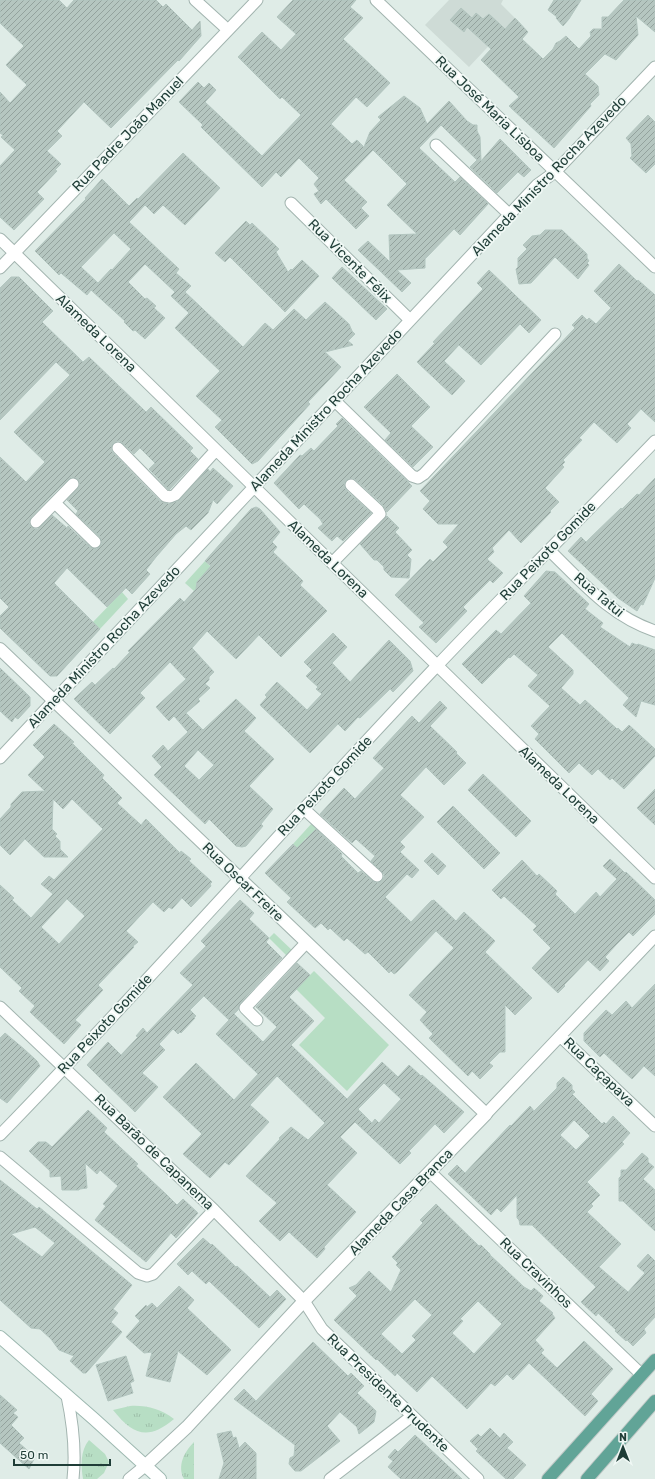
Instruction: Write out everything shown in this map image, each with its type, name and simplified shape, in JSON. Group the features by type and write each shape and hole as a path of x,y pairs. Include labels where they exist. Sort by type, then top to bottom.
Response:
{"main road":[{"path":"548,1479 655,1360"},
{"path":"588,1479 655,1401"}],"street":[{"path":"195,0 228,30"},
{"name":"Rua Padre João Manuel","path":"0,268 257,0"},
{"name":"Rua José Maria Lisboa","path":"376,0 655,267"},
{"name":"Alameda Ministro Rocha Azevedo","path":"0,758 537,185 555,172 655,67"},
{"path":"436,145 510,215"},
{"name":"Rua Vicente Félix","path":"291,203 410,320"},
{"name":"Alameda Lorena","path":"0,239 655,878"},
{"path":"335,401 412,476 418,478 424,474 555,334"},
{"name":"Rua Peixoto Gomide","path":"0,1135 65,1068 239,878 437,666 655,441"},
{"path":"118,448 165,496 170,497 175,495 216,450"},
{"path":"36,522 73,484"},
{"path":"332,563 380,514 378,510 351,485"},
{"path":"55,503 94,542"},
{"name":"Rua Tatui","path":"549,550 613,610 641,626 655,631"},
{"name":"Rua Oscar Freire","path":"0,648 486,1114"},
{"path":"304,809 377,876"},
{"name":"Alameda Casa Branca","path":"145,1466 187,1427 304,1301 486,1114 655,936"},
{"path":"257,1020 245,1008 306,943"},
{"name":"Rua Barão de Capanema","path":"0,1008 214,1210 304,1301"},
{"name":"Rua Caçapava","path":"560,1036 655,1126"},
{"path":"0,1157 138,1273 147,1276 153,1274 214,1210"},
{"name":"Rua Cravinhos","path":"430,1172 642,1375"},
{"name":"Rua Presidente Prudente","path":"304,1301 322,1329 478,1479"},
{"path":"0,1337 160,1479"},
{"path":"67,1396 73,1434 73,1479"},
{"path":"330,1479 412,1416"},
{"path":"128,1479 145,1466"}],"shaded area":[{"path":"449,0 503,0 501,4 515,18 469,67 425,25"}],"green space":[{"path":"205,561 213,569 197,582 197,588 194,591 185,583"},
{"path":"122,592 128,599 100,629 93,622"},
{"path":"312,823 317,828 308,839 306,838 298,849 293,844"},
{"path":"274,933 294,952 289,958 269,938"},
{"path":"314,971 389,1045 347,1091 299,1045 325,1018 296,989"},
{"path":"130,1406 153,1408 174,1419 165,1426 149,1432 134,1430 127,1425 113,1410"},
{"path":"89,1440 105,1454 109,1462 104,1473 97,1479 83,1479 83,1454"},
{"path":"194,1442 194,1479 184,1479 181,1464 187,1450"}],"building":[{"path":"0,0 59,0 67,8 74,0 156,0 163,7 166,4 192,30 200,21 201,36 179,61 178,60 111,128 84,102 57,131 62,136 47,151 61,164 55,170 57,171 37,192 44,199 14,230 0,217 0,166 15,150 1,137 3,135 0,133 0,92 10,103 27,85 6,65 24,46 0,23"},
{"path":"293,0 356,0 350,7 363,18 343,39 390,83 367,107 356,97 331,124 352,144 357,140 364,147 370,132 381,120 378,117 404,96 420,108 427,124 449,101 467,121 473,125 477,125 477,131 480,137 481,161 500,139 531,170 524,177 518,172 497,193 470,167 477,160 441,125 419,148 455,182 460,177 488,204 460,235 454,229 425,259 425,268 397,270 411,283 402,292 358,250 368,241 390,262 389,235 417,234 387,205 407,184 373,150 344,180 367,202 361,208 369,216 356,229 326,199 321,204 314,194 319,191 314,184 319,178 299,158 281,177 276,172 262,187 201,127 203,125 179,102 198,82 204,88 209,83 216,90 205,102 262,156 301,115 282,97 280,99 238,57 262,32 281,50 296,34 277,17"},
{"path":"554,0 581,0 563,26 556,18 557,17 548,10"},
{"path":"624,0 655,0 655,32 636,16 638,35 616,60 605,54 585,74 598,86 599,95 554,148 509,106 519,97 481,60 491,49 467,27 464,32 450,20 461,8 472,18 476,13 483,19 489,14 505,29 515,18 528,32 522,39 543,59 553,49 556,43 566,36 579,49 591,36 590,32 593,29 602,29 602,17 608,17"},
{"path":"648,115 655,122 655,164 646,173 630,158 632,156 631,144 626,138"},
{"path":"183,153 220,188 185,225 163,205 154,214 145,205 129,222 179,269 176,273 191,286 185,292 243,347 265,323 273,330 294,309 306,320 325,302 349,324 355,334 348,341 353,345 325,352 341,367 308,402 310,404 258,461 252,464 215,427 222,420 196,396 220,371 175,328 189,313 171,296 175,292 145,264 128,282 145,299 147,298 156,306 154,308 165,318 145,339 135,330 133,331 124,322 125,321 91,290 87,295 61,273 59,275 35,251 86,199 85,198 102,179 129,206 137,198 138,199","holes":["114,233 131,249 98,283 81,267"]},
{"path":"246,221 250,225 252,223 279,249 276,252 288,272 302,260 319,276 285,312 230,257 225,262 215,253"},
{"path":"545,230 562,230 587,254 589,261 587,263 589,265 578,279 555,257 531,283 519,284 516,269 518,267 518,258 527,249 523,245 532,236 540,235"},
{"path":"619,264 655,295 655,422 641,409 627,424 631,428 617,443 594,422 579,438 582,440 563,460 565,462 562,465 564,467 545,488 559,502 521,543 509,530 492,548 494,552 487,559 503,573 493,583 490,580 463,607 467,611 436,643 419,627 424,623 395,595 430,559 433,562 448,547 443,542 459,524 438,524 423,509 430,501 420,491 575,328 572,325 582,315 587,320 589,318 596,324 611,308 594,291"},
{"path":"342,267 387,309 376,320 332,278"},
{"path":"489,270 541,320 529,333 520,324 481,365 459,345 444,361 465,381 452,395 417,362 435,343 433,342 483,289 477,283"},
{"path":"11,277 19,277 53,311 42,322 83,362 89,357 146,412 151,407 193,448 190,451 198,459 169,490 149,469 155,463 140,448 134,454 120,441 113,443 111,449 113,453 160,501 169,504 178,501 208,469 210,472 213,468 233,486 217,504 213,500 208,513 191,530 186,526 176,534 146,570 150,574 132,594 126,588 107,607 67,568 54,583 100,629 57,676 50,676 0,628 0,616 9,607 0,598 0,457 26,482 45,462 14,432 70,375 56,362 0,420 0,288","holes":["71,477 78,479 80,485 67,500 78,511 76,514 100,537 102,544 97,549 90,547 68,526 67,528 52,515 38,529 34,529 29,524 31,517"]},
{"path":"397,374 430,407 411,426 433,447 413,467 385,440 391,433 364,407"},
{"path":"342,418 412,486 387,512 383,505 356,480 352,478 346,480 344,484 346,490 371,513 343,541 337,536 332,541 318,528 323,524 320,519 304,504 299,509 274,483 300,455 302,456 311,448 314,451 338,426 336,424"},
{"path":"655,478 655,578 643,605 641,604 637,611 618,598 568,551 581,537 586,542 621,508 622,509 637,494 639,495"},
{"path":"256,507 260,509 280,532 272,542 277,547 273,552 303,581 300,585 327,611 281,657 259,635 236,659 207,631 192,648 214,672 205,684 210,688 198,699 200,701 186,713 203,730 236,699 256,718 244,731 274,759 249,786 273,809 261,824 263,826 246,846 242,847 236,846 209,819 205,824 154,775 162,767 152,756 163,745 168,751 188,732 174,716 169,721 156,707 186,679 170,662 140,693 145,698 110,734 74,699 92,682 95,685 113,668 114,669 130,652 128,651 180,598 184,602 196,589 197,582 211,566 205,561 251,509","holes":["198,750 214,765 199,780 184,766"]},
{"path":"387,516 399,528 395,532 412,550 407,555 411,559 409,578 391,577 384,570 384,567 377,560 374,560 360,544"},
{"path":"546,571 555,572 589,604 585,609 603,623 600,627 630,647 632,643 655,650 655,705 641,701 636,717 623,705 629,698 562,633 548,647 573,670 573,674 561,688 580,705 585,700 622,732 629,725 655,749 655,756 624,789 612,778 610,780 598,769 592,775 579,763 569,773 535,739 539,734 531,726 550,706 528,686 538,675 514,654 510,658 509,657 482,684 462,664 496,630 501,634 531,603 524,596"},
{"path":"333,633 347,647 332,663 350,682 389,640 410,661 413,671 393,692 390,689 360,718 358,717 345,731 338,724 310,753 260,705 267,697 265,695 277,682 307,710 322,694 316,689 318,687 306,676 312,670 304,662"},
{"path":"0,668 30,697 30,706 18,719 15,717 12,722 0,711"},
{"path":"440,701 447,708 430,726 457,752 456,753 466,763 444,785 426,767 400,795 424,817 400,842 405,847 400,852 419,870 412,878 407,874 385,897 411,922 431,901 434,900 456,921 464,912 495,941 485,952 532,998 515,1015 505,1005 505,1052 500,1052 489,1063 493,1066 480,1079 472,1071 468,1076 429,1038 433,1034 420,1020 427,1012 409,995 454,948 436,931 397,972 394,974 391,971 389,973 368,952 365,954 347,938 344,941 330,928 328,930 321,923 315,928 287,902 291,898 265,873 293,844 297,848 316,829 342,854 341,856 358,873 361,871 375,883 382,881 384,874 371,861 375,856 356,839 352,843 320,814 344,788 355,799 384,768 373,758 412,716 419,723"},
{"path":"54,724 74,742 72,743 104,775 102,778 122,798 117,803 141,825 146,819 180,853 181,851 191,859 189,861 212,882 210,884 211,886 191,907 182,898 172,909 169,907 164,912 153,902 126,931 138,942 98,985 103,990 75,1020 81,1025 64,1044 30,1012 35,1006 19,991 22,988 0,967 0,885 14,898 12,900 31,918 53,894 41,884 49,876 54,880 103,829 72,799 63,809 53,799 52,829 57,834 55,836 60,841 60,849 68,857 44,857 25,839 10,855 0,845 0,819 11,807 11,804 22,792 45,791 28,775 45,757 33,745","holes":["67,899 85,916 59,944 41,927"]},
{"path":"483,774 531,821 516,837 468,790"},
{"path":"655,789 655,825 637,808"},
{"path":"453,806 500,853 484,869 437,822"},
{"path":"432,853 446,866 438,875 424,861"},
{"path":"610,859 655,900 655,914 633,936 629,932 616,945 605,957 609,961 600,971 588,960 558,993 532,968 551,948 533,930 537,926 504,896 501,899 492,890 522,860 537,876 539,874 557,891 555,894 575,914 596,892 600,897 617,879 603,866"},
{"path":"240,900 254,913 249,919 269,938 266,942 282,958 240,1003 238,1010 234,1014 263,1042 277,1027 256,1007 297,963 310,975 289,997 314,1021 291,1045 347,1099 382,1062 398,1077 409,1065 464,1112 444,1133 435,1124 409,1151 411,1153 400,1164 355,1122 340,1137 357,1153 327,1185 356,1212 324,1247 325,1249 317,1258 289,1232 280,1241 259,1221 277,1203 246,1176 280,1139 279,1138 291,1127 308,1140 325,1123 277,1076 250,1105 269,1122 229,1165 225,1162 210,1178 183,1154 202,1134 163,1097 196,1063 234,1100 258,1074 216,1034 229,1020 204,996 190,1010 196,1016 181,1033 180,1032 178,1034 173,1029 159,1044 165,1050 142,1073 158,1087 135,1112 87,1065 108,1042 121,1055 138,1037 136,1036 143,1028 147,1033 193,985 180,973 206,946 201,941","holes":["384,1083 401,1099 379,1123 375,1119 372,1123 358,1109"]},
{"path":"655,984 655,1076 644,1066 632,1079 604,1053 600,1057 584,1041 584,1033 606,1010 612,1015 626,1001 632,1008"},
{"path":"5,1033 37,1061 40,1066 7,1103 0,1098 0,1038"},
{"path":"563,1077 572,1085 572,1089 575,1092 572,1094 602,1124 604,1122 606,1124 613,1116 630,1133 622,1142 624,1144 587,1182 600,1195 591,1204 593,1206 587,1212 621,1244 599,1267 628,1292 645,1273 637,1266 648,1254 655,1261 655,1317 644,1329 646,1333 633,1346 615,1331 616,1330 598,1313 596,1316 581,1302 596,1287 532,1225 520,1225 517,1218 517,1195 501,1212 497,1208 491,1215 448,1174 457,1165 465,1173 530,1106 534,1111 557,1088 557,1083","holes":["574,1120 590,1136 576,1150 560,1135"]},
{"path":"88,1110 107,1128 104,1132 138,1164 136,1166 177,1205 183,1199 198,1213 176,1238 171,1233 146,1262 95,1220 106,1206 103,1204 118,1186 100,1170 97,1174 85,1163 87,1188 79,1190 62,1190 61,1176 50,1177 50,1171 29,1151 38,1142 46,1142 52,1147"},
{"path":"642,1153 648,1158 648,1162 654,1167 643,1179 655,1190 655,1231 623,1201 619,1201 619,1178 621,1176 621,1170 626,1170"},
{"path":"0,1180 37,1209 39,1207 132,1285 113,1309 118,1313 111,1322 122,1332 86,1373 83,1373 70,1361 74,1356 59,1350 51,1339 40,1329 31,1328 0,1300","holes":["35,1227 55,1243 42,1257 11,1234"]},
{"path":"436,1204 524,1287 531,1291 534,1288 543,1296 539,1301 553,1313 552,1314 555,1318 535,1340 544,1350 541,1353 557,1368 584,1341 613,1369 591,1394 598,1401 585,1416 529,1363 513,1380 507,1374 495,1386 491,1383 467,1409 432,1376 417,1392 397,1373 395,1376 377,1359 376,1360 334,1320 357,1296 349,1288 356,1285 369,1271 391,1292 401,1270 396,1265 398,1263 392,1257 423,1223 420,1220","holes":["415,1299 432,1315 412,1336 416,1340 402,1354 381,1334","478,1301 502,1324 474,1354 452,1333 463,1321 460,1319"]},
{"path":"203,1238 211,1245 212,1244 236,1267 237,1266 270,1297 277,1290 286,1299 259,1328 209,1281 206,1284 192,1271 188,1275 177,1264"},
{"path":"179,1286 194,1300 187,1308 231,1350 207,1375 178,1351 170,1382 146,1376 152,1352 144,1353 126,1337 140,1321 135,1316 146,1305 147,1307 152,1303 157,1308"},
{"path":"313,1342 348,1376 351,1373 364,1386 357,1393 376,1411 374,1422 359,1434 357,1427 340,1412 327,1426 340,1441 301,1471 295,1471 289,1464 290,1458 294,1456 295,1445 234,1399 244,1389 256,1401"},
{"path":"126,1356 134,1381 130,1383 133,1393 108,1401 96,1365"},
{"path":"0,1395 17,1410 13,1413 18,1417 11,1425 24,1438 19,1443 35,1457 29,1469 0,1443"},
{"path":"490,1428 500,1438 504,1433 513,1442 507,1448 526,1465 513,1479 506,1479 476,1451 478,1449 470,1441 478,1434 481,1437"},
{"path":"231,1431 233,1438 236,1437 239,1448 245,1442 256,1453 256,1479 219,1479 224,1463 217,1434"},
{"path":"415,1435 462,1479 401,1479 388,1467 393,1461 388,1457 395,1449 398,1452"}]}
